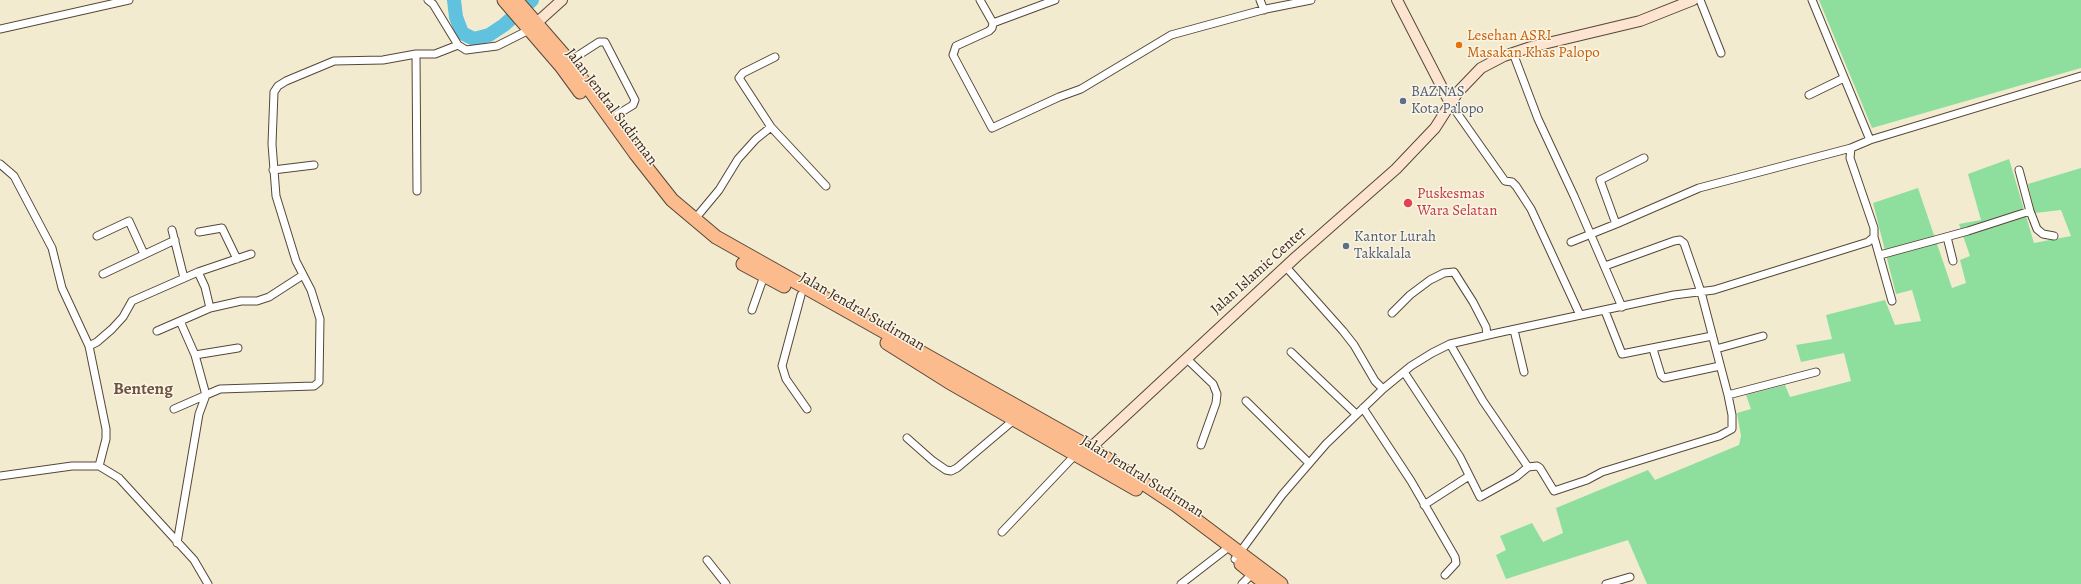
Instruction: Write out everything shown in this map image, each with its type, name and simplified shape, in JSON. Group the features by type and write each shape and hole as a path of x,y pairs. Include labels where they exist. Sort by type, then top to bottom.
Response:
{"highway":[{"name":"Jalan Jendral Sudirman","path":"512,3 566,65 610,119 655,180 672,200 716,237 1082,453 1176,505 1238,556 1281,584"},
{"name":"Jalan Jendral Sudirman","path":"566,65 658,196 704,238 722,251 764,276 801,295 1015,419 1082,453 1162,505 1225,550 1238,556 1253,574 1266,584"}],"street":[{"path":"0,29 129,0"},
{"path":"429,0 458,45 466,50 497,46 562,0"},
{"path":"980,0 993,23"},
{"path":"1055,0 993,23 989,31 956,46 953,54 992,128 1053,99 1081,89 1166,37 1264,10 1311,0"},
{"path":"1260,0 1264,10"},
{"path":"1397,0 1450,104 1505,181 1515,184 1521,192 1531,210 1580,316"},
{"name":"Jalan Islamic Center","path":"1082,453 1396,169 1435,128 1450,104 1468,80 1481,68 1513,53 1640,21 1693,0"},
{"path":"1700,0 1721,52"},
{"path":"1812,0 1870,140"},
{"path":"566,65 599,42 605,42 634,100 633,105 610,119"},
{"path":"174,409 220,389 317,384 320,319 311,290 291,247 276,196 272,144 274,92 278,86 286,81 334,62 377,61 416,54 435,54 458,45"},
{"path":"1513,53 1538,119 1622,307"},
{"path":"416,54 417,191"},
{"path":"774,57 743,73 739,78 771,126 826,186"},
{"path":"1571,242 1591,235 1699,188 1851,148 1870,140 2081,76"},
{"path":"1809,95 1844,78"},
{"path":"694,220 719,190 738,159 756,139 771,126"},
{"path":"1851,148 1850,158 1874,228 1874,237 1892,301"},
{"path":"1616,224 1600,180 1644,158"},
{"path":"0,164 14,176 52,248 62,288 89,346 106,429 106,439 99,466"},
{"path":"273,170 314,165"},
{"path":"2019,170 2030,211 2037,229 2043,234 2054,236"},
{"path":"1880,255 1946,237 2030,211"},
{"path":"97,236 128,221 144,254"},
{"path":"199,232 222,228 236,259"},
{"path":"172,230 184,278"},
{"path":"1238,556 1282,495 1309,463 1356,414 1383,389 1404,372 1432,353 1450,344 1487,335 1605,311 1674,295 1714,290 1850,248 1868,242 1874,237"},
{"path":"1946,237 1952,261"},
{"path":"102,274 175,240"},
{"path":"1404,372 1452,446 1481,497 1528,467 1537,466 1540,468 1552,490 1557,491 1602,472 1719,436 1732,429 1732,415 1728,395 1701,292 1684,243 1680,240 1604,266"},
{"path":"89,346 97,342 112,329 123,317 132,301 198,272 251,254"},
{"path":"1286,267 1343,331 1354,345 1368,371 1383,389"},
{"path":"198,272 205,287 210,308"},
{"path":"1392,313 1410,295 1430,280 1444,273 1454,272 1473,302 1486,327 1487,335"},
{"path":"157,331 210,308 241,301 257,301 269,297 303,275"},
{"path":"752,310 764,276"},
{"path":"801,295 782,366 786,379 807,409"},
{"path":"1605,311 1621,353 1712,336"},
{"path":"177,543 199,414 206,395 195,355 180,321"},
{"path":"1514,330 1524,372"},
{"path":"1716,349 1764,336"},
{"path":"1450,344 1483,401 1528,467"},
{"path":"195,355 238,348"},
{"path":"1653,348 1661,375 1664,378 1720,366"},
{"path":"1291,352 1356,414"},
{"path":"1186,358 1213,384 1217,394 1216,404 1201,445"},
{"path":"1728,395 1816,372"},
{"path":"1246,401 1309,463"},
{"path":"1363,408 1411,481 1456,560 1456,563 1445,575"},
{"path":"907,438 946,470 951,471 957,468 1015,419"},
{"path":"1002,532 1082,453"},
{"path":"0,476 72,466 99,466 119,478 194,560 208,584"},
{"path":"1424,505 1469,476"},
{"path":"1181,584 1225,550"},
{"path":"707,560 726,584"},
{"path":"1242,584 1253,574"},
{"path":"1606,584 1630,577"}],"green space":[{"path":"1819,0 2081,0 2081,68 1872,128"},
{"path":"2009,159 2034,243 2071,236 2061,210 2035,213 2028,184 2081,168 2081,584 1647,584 1628,540 1506,579 1496,555 1506,550 1500,536 1532,523 1543,542 1563,533 1556,508 1648,470 1655,480 1739,445 1741,436 1737,413 1751,409 1746,395 1785,385 1790,397 1851,381 1844,353 1801,362 1796,345 1832,339 1826,315 1885,300 1895,325 1921,321 1912,290 1896,294 1873,203 1918,188 1952,288 1966,283 1960,260 1970,256 1959,224 1981,220 1968,174"}],"waterway":[{"path":"454,0 456,17 462,33 474,39 489,35 504,25 532,0"}],"place":[{"name":"Lesehan ASRI Masakan Khas Palopo","path":"1459,45"},
{"name":"BAZNAS Kota Palopo","path":"1403,101"},
{"name":"Puskesmas Wara Selatan","path":"1408,203"},
{"name":"Kantor Lurah Takkalala","path":"1346,246"}],"district":[{"name":"Benteng","path":"143,390"}]}
